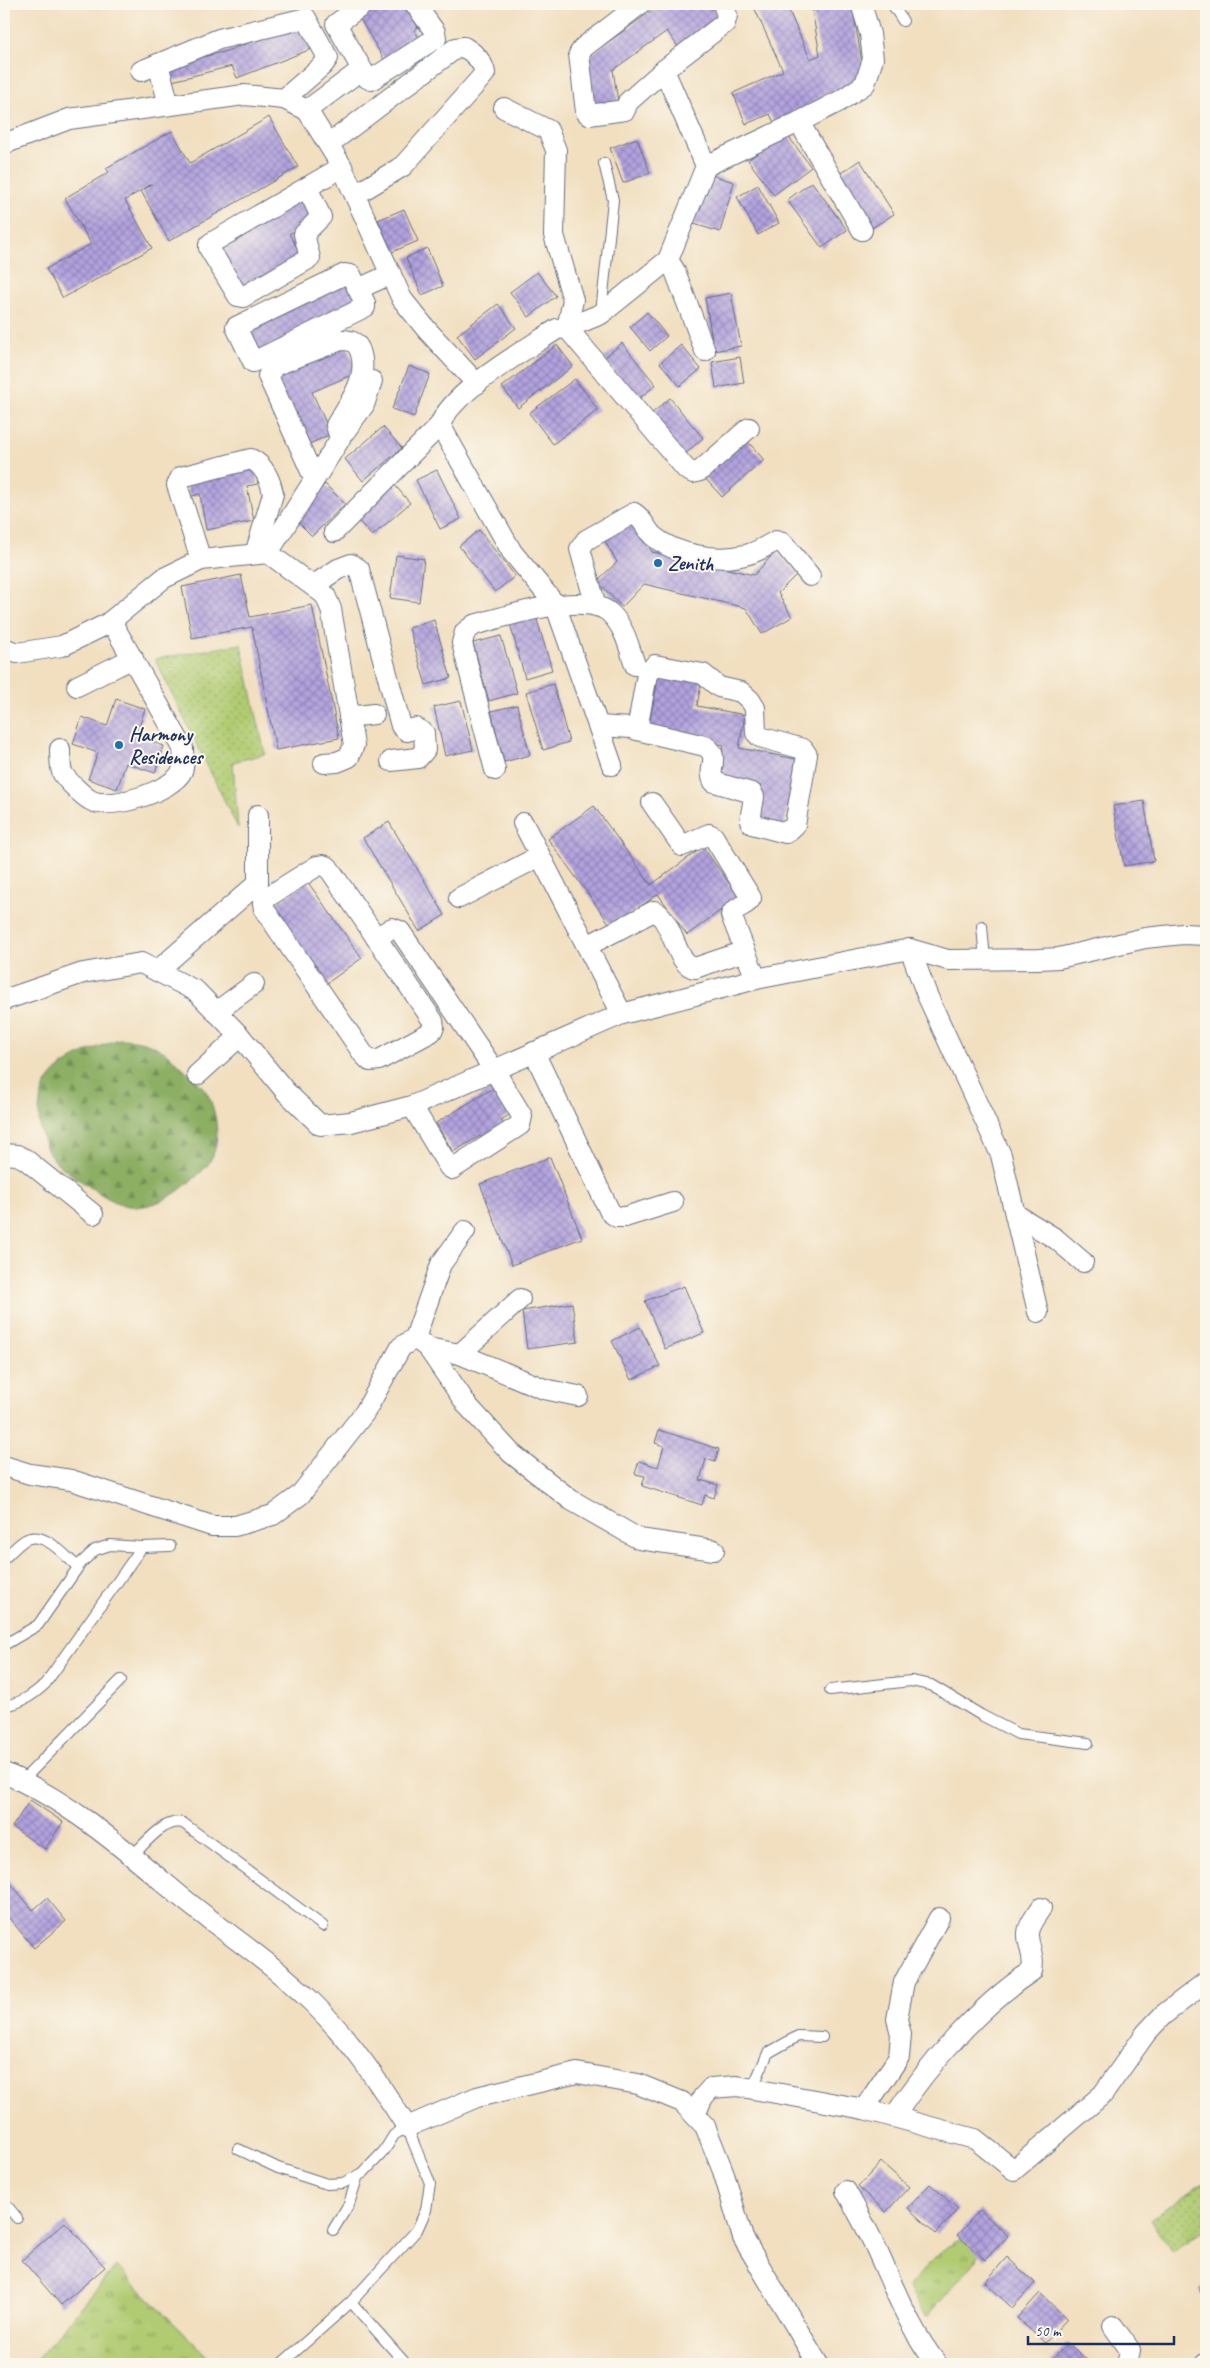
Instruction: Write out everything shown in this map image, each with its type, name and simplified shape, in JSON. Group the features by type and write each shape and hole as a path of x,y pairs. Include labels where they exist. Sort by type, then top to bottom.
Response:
{"street":[{"path":"364,4 336,12 336,29 366,78 372,80 377,79 436,38 435,32 415,4"},
{"path":"640,4 584,47 579,54 586,112 592,116 625,110 628,102 664,70 725,23 727,15 723,4"},
{"path":"334,532 440,425 451,406 477,384 557,329 567,328 601,314 668,260 706,166 840,101 865,84 873,59 870,34 863,10"},
{"path":"169,106 150,68 219,40 306,18 328,58 323,65 284,99"},
{"path":"329,144 456,48 464,47 471,51 484,66 485,73 402,166 355,195"},
{"path":"307,110 361,70"},
{"path":"664,70 706,166"},
{"path":"4,144 69,119 244,95 284,99 307,110 342,167 402,299 427,330 477,384"},
{"path":"504,108 548,130 556,150 554,235 573,300 567,328"},
{"path":"799,122 862,230"},
{"path":"307,188 321,217 304,234 310,258 243,297 238,296 209,245 342,167"},
{"path":"668,260 675,271 705,351"},
{"path":"346,274 351,275 358,289 366,304 364,308 256,362 252,360 236,330 238,326 346,274"},
{"path":"358,289 390,274"},
{"path":"567,328 686,469 693,473 700,471 749,428"},
{"path":"314,478 268,376 274,366 341,340 351,340 358,346 364,367 360,382 336,426 340,439"},
{"path":"262,554 364,405 372,381"},
{"path":"440,425 512,552 555,604 612,766"},
{"path":"201,560 177,486 178,480 181,477 251,460 262,467 273,494 262,554"},
{"path":"596,606 580,549 586,540 634,513 640,517 652,535 670,547 695,556 743,556 776,541 783,543 810,576"},
{"path":"4,648 17,653 62,646 111,621 164,578 201,560 262,554 314,585 325,595 331,609 354,745 349,757 337,762 324,762"},
{"path":"314,585 338,569 351,564 359,569 401,726 407,731 416,728 424,733 426,743 425,750 418,758 391,761"},
{"path":"495,770 462,643 465,632 474,625 555,604 596,606 610,612 621,626 635,665"},
{"path":"60,749 62,772 68,781 92,801 106,803 152,794 173,782 183,770 183,748 111,621"},
{"path":"77,686 133,658"},
{"path":"598,726 637,730 705,746 713,756 711,777 714,782 752,793 754,797 750,821 752,824 786,833 792,829 807,754 803,749 760,737 756,733 755,708 750,700 741,692 719,686 703,674 655,665 648,674 637,730"},
{"path":"349,717 374,714"},
{"path":"652,803 682,846 710,834 714,836 751,898 750,901 735,909 731,915 756,979"},
{"path":"157,971 258,883 258,815"},
{"path":"523,823 622,1014"},
{"path":"459,898 540,856"},
{"path":"323,864 328,867 376,938 433,1021 434,1027 431,1032 379,1060 370,1061 264,909 263,902 317,866 323,864"},
{"path":"586,946 654,911 662,918 684,961 691,967 695,968 745,951"},
{"path":"376,938 392,928 400,931 494,1070 522,1116 522,1120 520,1125 457,1168 448,1167 412,1106"},
{"path":"4,1000 83,973 141,962 196,991 240,1036 286,1092 320,1125 351,1122 412,1106 622,1014 756,979 910,949 948,960 1059,958 1145,938 1183,934 1206,935"},
{"path":"910,949 927,995 1001,1155 1038,1312"},
{"path":"216,1012 254,984"},
{"path":"197,1075 240,1036"},
{"path":"534,1052 610,1212 617,1217 624,1217 673,1202"},
{"path":"4,1154 17,1154 25,1159 93,1214"},
{"path":"1016,1214 1056,1239 1083,1262"},
{"path":"465,1231 441,1264 422,1343 467,1405 504,1446 571,1500 639,1539 714,1550"},
{"path":"460,1354 520,1299"},
{"path":"4,1466 30,1474 80,1483 212,1526 235,1526 273,1514 300,1495 365,1412 401,1347 422,1343 460,1354 544,1388 578,1396"},
{"path":"4,1773 59,1800 132,1856 203,1915 273,1968 314,2004 362,2058 407,2127 477,2097 577,2073 638,2084 682,2102 705,2126 723,2171 743,2238 818,2364"},
{"path":"894,2117 911,2090 990,2002 1032,1972 1034,1960 1028,1936 1030,1925 1042,1908"},
{"path":"864,2109 899,2058 901,2034 897,2018 904,1982 939,1918"},
{"path":"695,2115 702,2097 711,2088 737,2086 864,2109 975,2139 1014,2170 1103,2094 1146,2033 1163,2015 1206,1982"},
{"path":"846,2191 874,2243 922,2346 937,2364"},
{"path":"1113,2326 1130,2350 1127,2364"}],"lane":[{"path":"892,4 903,21"},
{"path":"601,314 613,200 604,163"},
{"path":"982,926 985,960"},
{"path":"4,1559 26,1540 34,1537 45,1540 78,1567"},
{"path":"4,1645 38,1625 78,1567 95,1550 110,1545 170,1546"},
{"path":"4,1706 16,1704 31,1697 45,1684 142,1547"},
{"path":"22,1781 121,1680"},
{"path":"830,1690 911,1681 931,1685 981,1715 1018,1734 1088,1743"},
{"path":"132,1856 166,1825 174,1821 183,1823 323,1926"},
{"path":"752,2089 768,2053 798,2036 822,2037"},
{"path":"238,2149 278,2168 326,2184 343,2183 358,2175 384,2151 394,2134 407,2127 430,2183 426,2210 417,2230 351,2302 281,2364"},
{"path":"333,2230 350,2204 358,2175"},
{"path":"4,2202 17,2218"},
{"path":"351,2302 406,2364"}],"green space":[{"path":"241,644 265,754 233,762 238,828 155,659"},
{"path":"119,1039 129,1039 154,1046 175,1060 206,1091 214,1112 217,1131 211,1159 197,1176 169,1197 156,1203 135,1207 112,1200 63,1168 47,1150 40,1127 39,1108 43,1092 50,1079 60,1068 73,1059"},
{"path":"1206,2181 1206,2229 1172,2251 1150,2220"},
{"path":"957,2240 965,2240 981,2254 926,2318 908,2286 940,2253"},
{"path":"116,2266 215,2364 33,2364"}],"building":[{"path":"384,4 410,4 408,10 418,27 414,30 422,42 386,63 360,19"},
{"path":"661,4 709,4 720,19 679,48 667,31 613,70 619,108 594,111 586,58"},
{"path":"786,4 810,59 820,55 811,4 852,4 862,63 859,77 850,89 775,125 770,114 746,124 733,93 783,71 753,5"},
{"path":"303,21 314,48 237,78 232,66 172,81 166,66 227,51"},
{"path":"269,117 298,167 169,241 141,191 152,184 125,200 152,248 63,298 46,269 91,244 65,198 109,172 106,168 172,131 190,163"},
{"path":"786,133 811,167 774,195 748,160"},
{"path":"637,138 650,173 623,183 610,148"},
{"path":"860,160 894,214 872,228 838,175"},
{"path":"708,174 734,182 720,232 694,224"},
{"path":"812,182 847,230 822,248 787,200"},
{"path":"758,185 779,223 758,235 737,197"},
{"path":"307,195 320,217 289,234 303,258 245,291 219,246"},
{"path":"404,209 418,241 392,252 378,220"},
{"path":"427,248 443,286 422,295 406,258"},
{"path":"537,272 556,296 529,317 510,292"},
{"path":"347,276 362,306 255,360 240,329"},
{"path":"731,293 741,346 714,351 705,298"},
{"path":"498,304 516,328 475,359 457,335"},
{"path":"647,312 667,336 650,351 630,327"},
{"path":"622,343 656,385 637,400 604,358"},
{"path":"346,344 358,372 312,392 331,434 305,446 274,376"},
{"path":"557,345 573,366 518,408 502,387"},
{"path":"681,345 701,369 680,386 660,363"},
{"path":"740,357 744,383 716,388 712,362"},
{"path":"409,366 430,374 414,417 392,409"},
{"path":"575,379 598,410 553,444 529,413"},
{"path":"670,398 703,438 684,455 650,415"},
{"path":"383,427 402,448 363,481 345,459"},
{"path":"745,438 764,460 722,497 703,476"},
{"path":"255,467 258,484 247,486 254,521 206,530 200,494 189,497 186,480"},
{"path":"437,470 461,519 440,529 416,480"},
{"path":"393,483 410,503 372,536 355,517"},
{"path":"325,484 345,504 312,536 293,517"},
{"path":"633,520 652,552 754,575 776,551 798,573 778,593 792,617 762,634 746,608 644,584 622,607 597,581 617,562 603,538"},
{"path":"479,530 515,576 495,592 459,546"},
{"path":"396,555 424,559 419,602 390,598"},
{"path":"241,575 250,617 312,605 339,738 276,750 252,627 192,638 182,587"},
{"path":"535,613 552,670 525,678 509,620"},
{"path":"434,620 451,678 426,685 409,628"},
{"path":"501,636 517,693 489,701 473,643"},
{"path":"660,670 702,679 697,706 745,715 739,748 796,759 784,827 754,822 761,786 718,778 724,745 648,730"},
{"path":"553,684 569,742 543,750 526,692"},
{"name":"Harmony Residences","path":"116,699 145,709 136,736 164,746 155,773 126,763 117,789 88,779 98,753 73,744 82,717 107,726"},
{"path":"461,701 473,750 445,756 434,707"},
{"path":"517,705 530,755 504,762 491,711"},
{"path":"1144,801 1154,861 1124,866 1113,806"},
{"path":"594,806 651,885 703,847 739,897 687,935 658,894 612,927 548,839"},
{"path":"389,822 445,915 419,931 363,838"},
{"path":"307,881 362,958 323,986 268,909"},
{"path":"495,1087 511,1114 501,1120 506,1129 484,1142 480,1136 453,1152 436,1123"},
{"path":"550,1157 582,1238 512,1265 480,1184"},
{"path":"684,1286 704,1333 665,1349 645,1301"},
{"path":"572,1303 578,1342 527,1349 522,1311"},
{"path":"640,1327 660,1366 631,1380 612,1341"},
{"path":"659,1430 719,1449 715,1462 706,1459 700,1480 718,1485 714,1498 705,1495 702,1505 642,1486 645,1476 635,1474 639,1461 658,1467 664,1446 655,1443"},
{"path":"30,1800 63,1822 45,1849 12,1827"},
{"path":"4,1875 33,1910 47,1898 66,1921 34,1948 4,1912"},
{"path":"881,2162 909,2187 886,2212 858,2187"},
{"path":"930,2184 958,2209 936,2234 908,2208"},
{"path":"980,2210 1008,2236 985,2260 957,2235"},
{"path":"65,2222 105,2267 61,2305 22,2260"},
{"path":"1007,2257 1035,2283 1012,2308 985,2282"},
{"path":"1206,2285 1206,2300 1199,2290"},
{"path":"1040,2293 1067,2319 1045,2343 1017,2318"},
{"path":"1068,2343 1091,2364 1048,2364"}],"place":[{"name":"Zenith","path":"658,563"},
{"name":"Harmony Residences","path":"119,745"}]}
